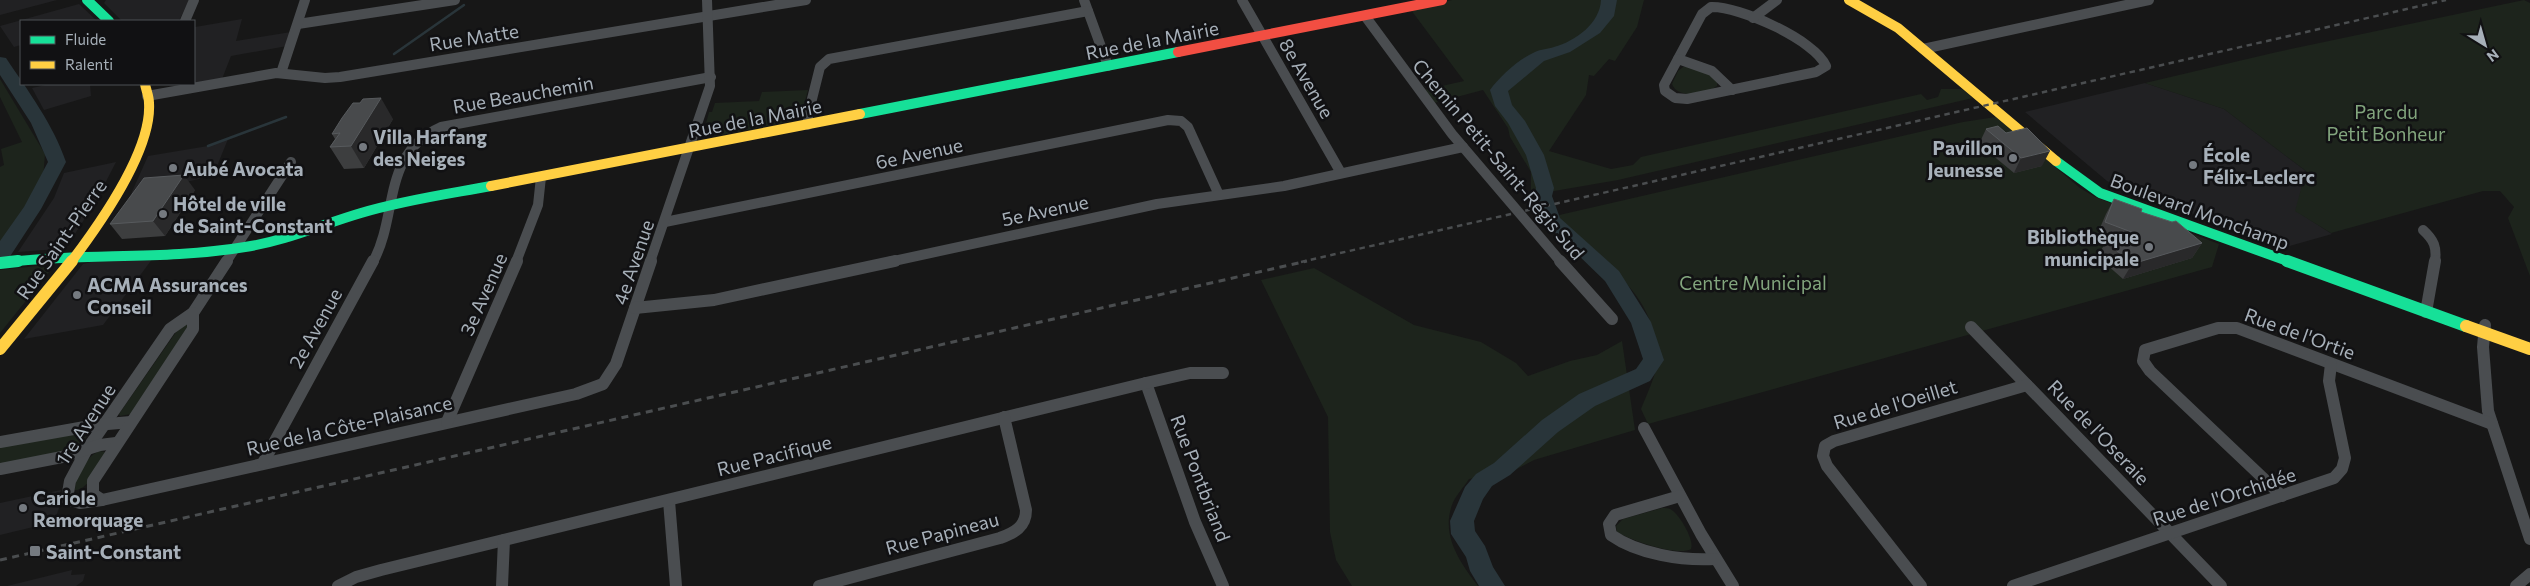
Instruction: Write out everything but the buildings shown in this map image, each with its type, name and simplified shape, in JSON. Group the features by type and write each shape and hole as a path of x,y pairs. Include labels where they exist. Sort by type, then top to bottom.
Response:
{"street":[{"path":"185,20 194,0"},
{"path":"281,73 305,0"},
{"path":"298,24 454,0"},
{"name":"4e Avenue","path":"603,384 616,364 690,148 711,77 707,0"},
{"name":"Rue Matte","path":"195,84 281,73 331,78 806,0"},
{"path":"1084,0 1108,66"},
{"name":"8e Avenue","path":"1242,0 1342,173"},
{"name":"Rue de la Mairie","path":"6,262 74,256 234,249 290,237 363,212 389,206 1442,0"},
{"path":"1753,18 1777,0"},
{"name":"Boulevard Monchamp","path":"1849,0 1884,19 1923,49 2075,176 2100,194 2427,308"},
{"name":"Boulevard Monchamp","path":"1868,0 1900,19 1935,46 2088,178 2109,191 2485,329 2530,349"},
{"path":"1923,49 2149,0"},
{"path":"90,1 108,20"},
{"path":"1727,8 1753,18 1806,44 1823,57 1827,64 1819,71 1687,99 1671,97 1663,88 1702,14 1708,9 1727,8"},
{"path":"808,125 808,115 820,67 829,59 1088,11"},
{"name":"Chemin Petit-Saint-Régis Sud","path":"1365,16 1410,81 1463,147 1517,212 1612,319"},
{"path":"1678,59 1712,71 1732,90"},
{"name":"Rue Beauchemin","path":"389,206 398,174 417,139 431,130 711,77"},
{"name":"Rue Saint-Pierre","path":"0,350 74,256 106,210 126,173 144,130 148,99 145,85"},
{"name":"Rue Matte","path":"161,88 185,85"},
{"path":"148,99 161,88"},
{"name":"6e Avenue","path":"665,222 1154,122 1181,121 1190,131 1219,195"},
{"name":"5e Avenue","path":"635,308 722,298 1157,204 1284,186 1463,147"},
{"name":"1re Avenue","path":"102,500 80,503 67,499 70,481 86,451 170,329 193,313 291,162"},
{"name":"3e Avenue","path":"447,422 531,228 538,205 541,176"},
{"name":"2e Avenue","path":"263,463 374,261 384,239 389,206"},
{"path":"2423,230 2431,237 2437,249 2427,308"},
{"name":"1re Avenue","path":"102,500 93,494 92,485 116,444 193,328 193,313"},
{"name":"Rue de l'Oseraie","path":"1971,327 2221,586"},
{"name":"Rue de l'Ortie","path":"2282,496 2150,371 2143,361 2143,354 2150,348 2218,328 2230,327 2492,424"},
{"path":"2485,329 2486,400 2492,424 2530,539"},
{"name":"Boulevard Monchamp","path":"2485,329 2530,341"},
{"name":"Rue de l'Orchidée","path":"2013,586 2328,481 2342,469 2344,451 2329,381 2330,364"},
{"name":"Rue Pacifique","path":"338,586 366,574 1146,383 1190,374 1223,373"},
{"name":"Rue Pontbriand","path":"1146,383 1192,515 1224,586"},
{"name":"Rue de la Côte-Plaisance","path":"102,500 585,391 603,384"},
{"name":"Rue de l'Oeillet","path":"1921,586 1827,466 1823,456 1825,446 1834,441 2027,385"},
{"name":"Rue Papineau","path":"819,586 1000,538 1019,529 1026,519 1026,510 1004,418"},
{"path":"0,442 106,423 131,422"},
{"path":"1644,428 1715,559 1733,586"},
{"path":"0,470 86,451 100,445 116,444"},
{"path":"1680,496 1615,515 1608,524 1611,535 1623,544 1674,556 1699,561 1715,559"},
{"path":"669,501 676,586"},
{"path":"502,586 504,540"},
{"path":"2516,586 2530,574"}],"shaded area":[{"path":"0,0 57,0 0,15"},
{"path":"106,0 189,0 179,20 121,20 104,3"},
{"path":"79,4 96,20 22,20"},
{"path":"242,19 236,41 291,32 287,46 231,56 222,79 195,83 195,27"},
{"path":"20,20 20,45 14,47 0,26"},
{"name":"École Félix-Leclerc","path":"2145,83 2224,109 2306,171 2296,211 2332,234 2286,247 2124,189 2107,181 2025,112"},
{"path":"46,85 90,85 91,96 44,110 32,88"},
{"path":"228,139 213,176 131,194 148,156 208,146"},
{"path":"116,162 96,201 69,243 58,249 18,252 54,198 64,173"},
{"path":"153,258 103,325 24,339 83,264 95,261"},
{"path":"61,490 57,502 59,508 54,522 0,535 0,503"},
{"path":"72,570 71,575 85,574 83,581 76,586 7,586"}],"green space":[{"path":"1452,0 1644,0 1637,27 1615,61 1609,59 1594,76 1589,75 1586,95 1549,151 1611,169 1633,165 1641,157 1921,94 1927,100 1938,97 1941,89 1962,89 1973,98 1618,180 1531,195 1531,172 1510,137 1508,128 1483,90 1434,103 1424,90 1464,81 1411,10"},
{"name":"Parc du Petit Bonheur","path":"2524,0 2530,3 2530,276 2508,218 2514,207 2500,191 2483,191 2331,233 2295,211 2306,171 2224,109 2145,83 2277,52"},
{"path":"1683,67 1697,69 1706,73 1717,81 1717,86 1700,93 1686,94 1680,92 1672,84 1678,71"},
{"path":"0,79 45,154 43,179 0,246 0,167 4,165 1,149 22,142 0,97"},
{"path":"808,90 801,116 792,121 716,136 704,131 709,112 712,112 715,103 759,101 762,92"},
{"name":"Centre Municipal","path":"1996,117 2080,188 2095,197 2219,244 2212,267 1648,424 1641,409 1653,380 1658,359 1649,318 1640,301 1628,285 1555,216 1963,122"},
{"path":"46,265 50,268 47,272 49,272 0,333 0,270"},
{"path":"1314,268 1414,325 1481,342 1516,363 1528,376 1570,361 1597,355 1622,341 1635,430 1534,460 1513,471 1469,479 1453,502 1449,516 1449,527 1454,548 1478,586 1352,586 1336,560 1330,532 1328,417 1261,280"},
{"path":"181,325 189,325 131,414 120,416 119,414"},
{"path":"81,432 86,437 82,445 76,449 0,465 0,446"},
{"path":"99,451 105,452 98,469 84,486 75,490 75,484 85,462"},
{"path":"1662,508 1671,509 1679,518 1691,540 1691,549 1676,551 1665,549 1643,543 1617,532 1616,526 1623,519"}],"waterway":[{"path":"1493,586 1482,571 1477,553 1463,534 1462,521 1473,494 1484,480 1502,469 1550,426 1587,400 1643,375 1654,360 1641,322 1612,276 1552,221 1543,196 1545,188 1535,155 1516,121 1504,106 1499,90 1517,72 1538,57 1564,49 1595,30 1606,16 1609,0"},
{"path":"394,54 464,5"},
{"path":"0,62 40,123 57,162 32,209 0,256"},
{"path":"208,146 286,117"}],"railway":[{"path":"1301,262 2446,0"},
{"path":"0,560 1307,261"}],"traffic: fast":[{"path":"87,0 108,20"},
{"path":"860,114 1178,52"},
{"path":"2056,161 2100,193 2466,326"},
{"path":"0,263 60,257 181,253 257,246 377,208 491,186"}],"traffic: slow":[{"path":"1849,0 1898,28 2056,161"},
{"path":"0,349 68,267 112,203 130,170 143,138 149,107 145,85"},
{"path":"491,186 860,114"},
{"path":"2466,326 2530,349"}],"traffic: jam":[{"path":"1178,52 1442,0"}],"place":[{"name":"Villa Harfang des Neiges","path":"363,147"},
{"name":"Pavillon Jeunesse","path":"2013,158"},
{"name":"École Félix-Leclerc","path":"2193,165"},
{"name":"Aubé Avocata","path":"173,168"},
{"name":"Hôtel de ville de Saint-Constant","path":"163,214"},
{"name":"Bibliothèque municipale","path":"2149,247"},
{"name":"ACMA Assurances Conseil","path":"77,295"},
{"name":"Cariole Remorquage","path":"23,508"},
{"name":"Saint-Constant","path":"35,551"}]}
